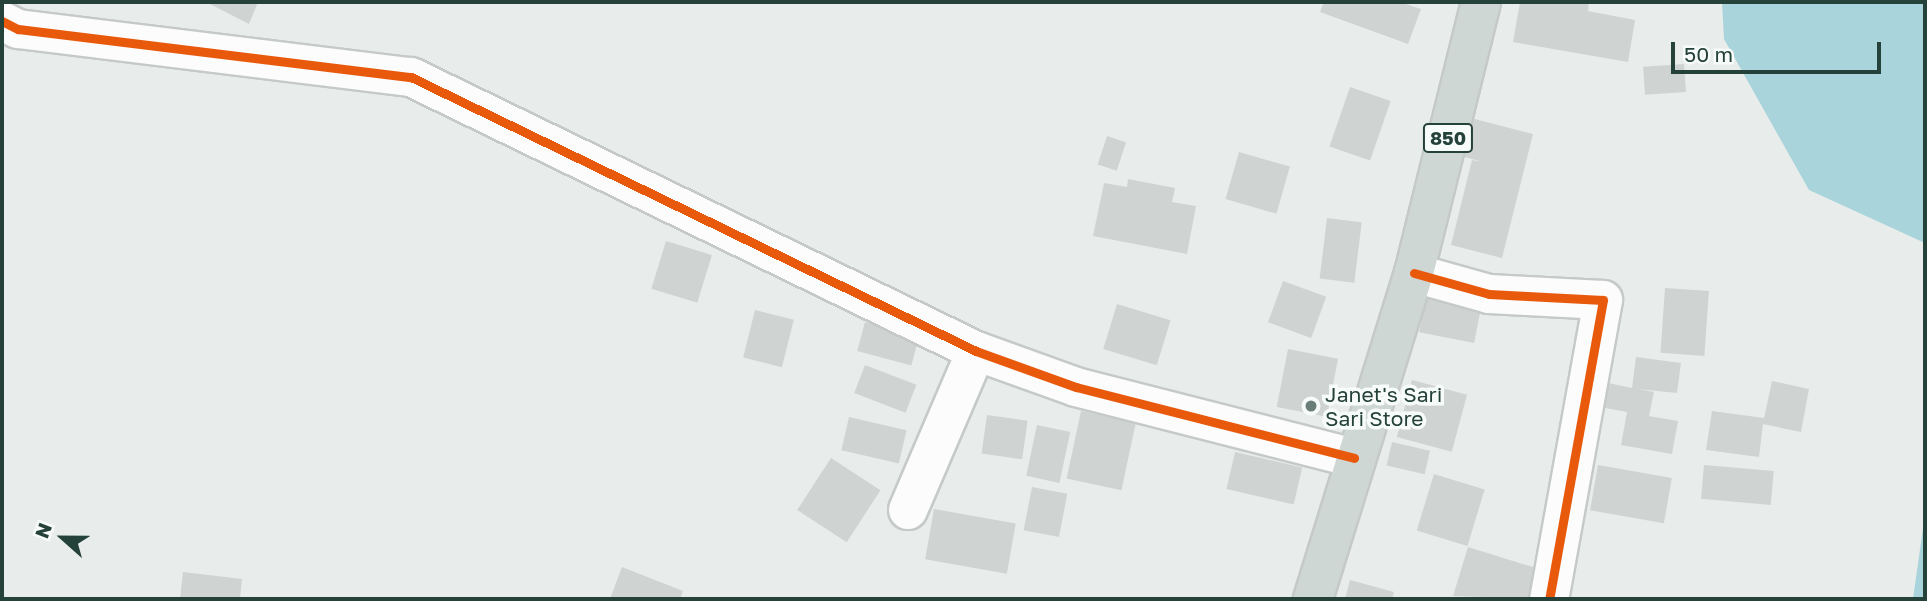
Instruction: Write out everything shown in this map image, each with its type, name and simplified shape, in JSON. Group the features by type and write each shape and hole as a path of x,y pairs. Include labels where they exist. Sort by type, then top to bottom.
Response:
{"main road":[{"name":"850","path":"1312,599 1414,273 1481,2"}],"street":[{"path":"2,21 18,29 411,77 976,351 1076,387 1354,458"},
{"path":"1414,273 1489,294 1603,300 1549,599"},
{"path":"908,510 976,351"}],"water":[{"path":"1722,2 1925,2 1925,243 1809,190 1724,39"},
{"path":"1925,514 1925,599 1913,599"}],"building":[{"path":"206,2 258,2 249,24"},
{"path":"1324,2 1400,2 1421,9 1408,44 1320,12"},
{"path":"1520,2 1589,2 1588,11 1635,20 1628,62 1513,42"},
{"path":"1684,64 1686,92 1645,95 1643,67"},
{"path":"1350,87 1391,101 1370,161 1329,147"},
{"path":"1467,117 1533,134 1502,258 1451,245 1472,160 1483,162 1457,155"},
{"path":"1107,136 1126,142 1117,171 1098,165"},
{"path":"1239,152 1290,167 1276,214 1225,199"},
{"path":"1128,179 1175,188 1172,202 1196,206 1187,254 1093,236 1104,183 1127,187"},
{"path":"1327,218 1362,222 1354,283 1320,279"},
{"path":"666,241 712,255 697,303 651,289"},
{"path":"1283,281 1326,297 1311,338 1268,322"},
{"path":"1665,288 1709,291 1704,356 1660,353"},
{"path":"1426,297 1481,308 1474,343 1419,332"},
{"path":"1117,304 1171,320 1157,365 1103,349"},
{"path":"755,310 794,320 782,367 743,358"},
{"path":"865,322 919,336 911,365 857,351"},
{"path":"1288,349 1338,359 1327,417 1277,407"},
{"path":"1636,357 1681,363 1677,393 1638,389 1654,392 1649,416 1678,421 1672,454 1621,445 1627,412 1594,406 1599,381 1632,388"},
{"path":"865,365 916,385 906,413 854,393"},
{"path":"1412,380 1467,395 1452,452 1397,437"},
{"path":"1772,381 1809,389 1801,432 1763,424 1759,457 1706,450 1712,411 1764,418"},
{"path":"1081,411 1136,423 1121,490 1067,478"},
{"path":"987,415 1028,421 1022,459 982,454"},
{"path":"849,417 906,430 899,463 841,450"},
{"path":"1037,425 1070,432 1059,483 1026,476"},
{"path":"1392,442 1430,451 1425,474 1387,465"},
{"path":"1235,452 1302,468 1294,505 1226,489"},
{"path":"831,458 880,490 847,542 797,510"},
{"path":"1598,465 1672,478 1664,523 1590,510"},
{"path":"1704,465 1774,471 1771,505 1701,499"},
{"path":"1434,474 1485,489 1467,546 1417,530"},
{"path":"1032,487 1067,494 1059,537 1024,530"},
{"path":"934,509 1016,523 1007,574 925,559"},
{"path":"1468,547 1549,572 1541,599 1453,596"},
{"path":"622,567 683,591 680,599 610,599"},
{"path":"183,572 242,579 240,599 180,599"},
{"path":"1350,580 1394,592 1392,599 1345,599"}],"cycle path":[{"path":"2,21 18,29 411,77 976,351 1076,387 1354,458"},
{"path":"1414,273 1489,294 1603,300 1549,599"}],"place":[{"name":"Janet's Sari Sari Store","path":"1311,406"}]}
